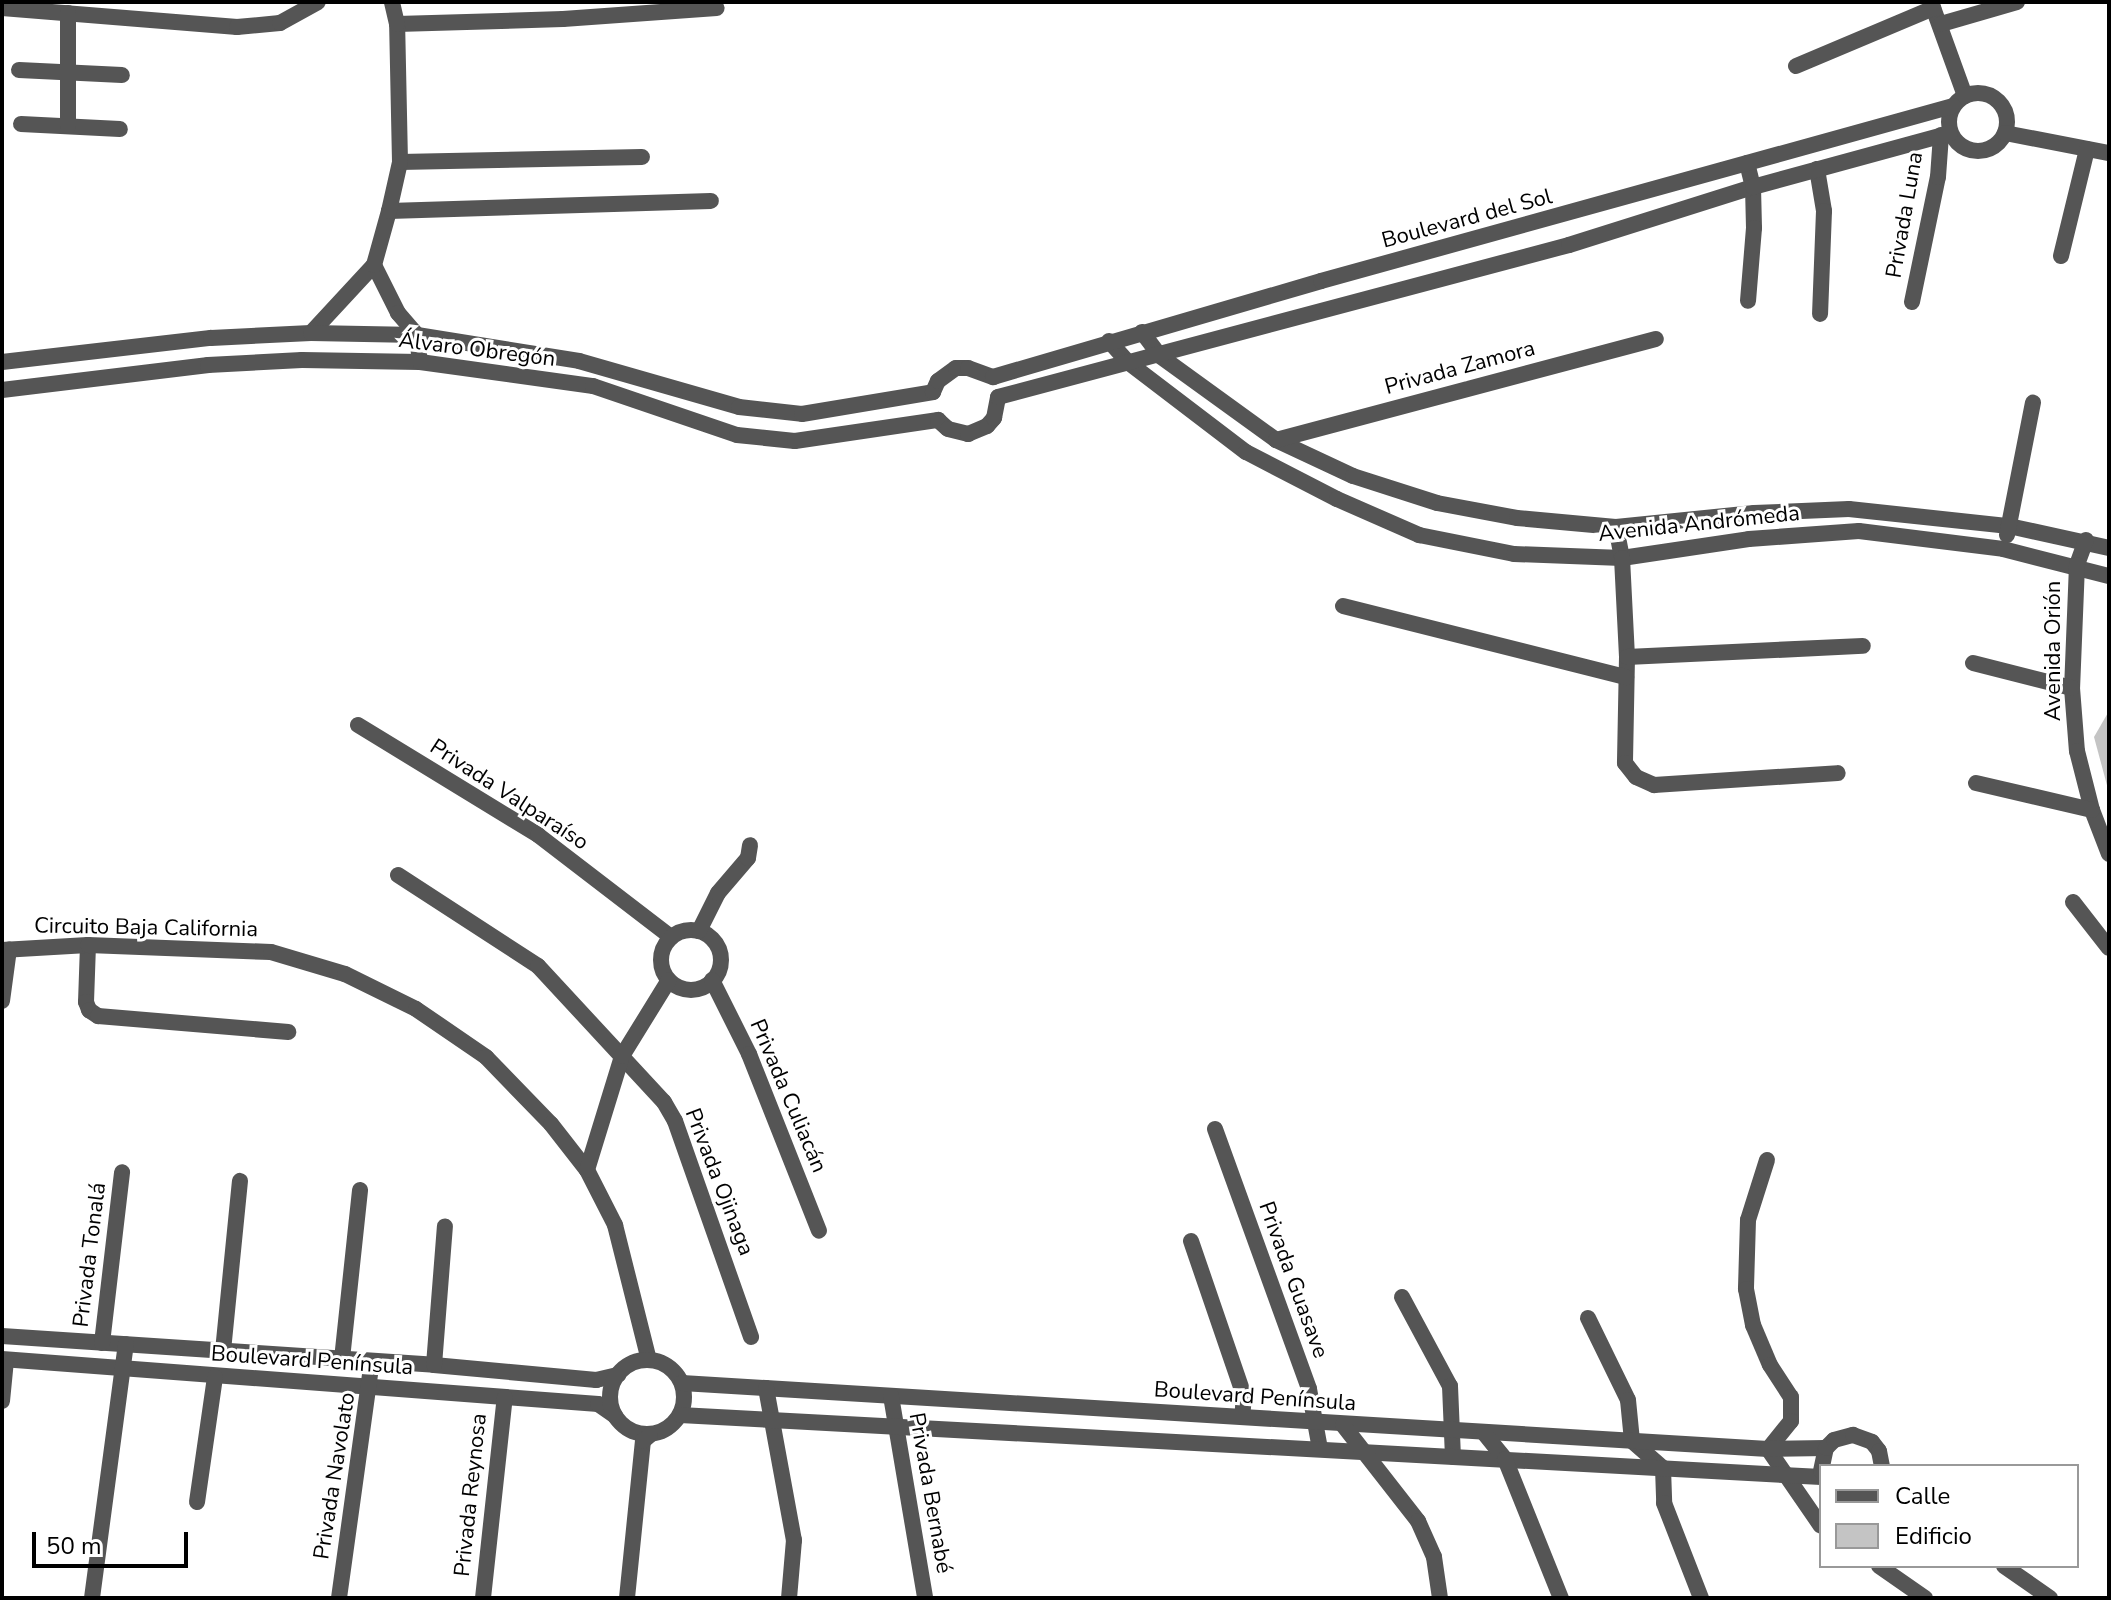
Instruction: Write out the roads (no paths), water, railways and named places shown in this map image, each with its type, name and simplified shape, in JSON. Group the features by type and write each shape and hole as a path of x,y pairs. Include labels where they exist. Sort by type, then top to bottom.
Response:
{"street":[{"path":"2,8 43,7 68,13 237,27 280,23 318,2"},
{"path":"311,333 374,265 389,211 400,162 397,24 392,2"},
{"path":"1941,24 2017,2"},
{"path":"1796,66 1932,5 1941,24 1959,101 1946,134"},
{"path":"397,24 563,19 717,8"},
{"path":"68,13 68,126"},
{"path":"19,70 122,75"},
{"path":"1946,134 1965,148 1980,151 1995,146 2005,133 2007,123 2001,104 1984,93 1959,101"},
{"name":"Boulevard del Sol","path":"993,377 1109,341 1959,101"},
{"path":"21,124 120,129"},
{"path":"2005,133 2109,153"},
{"path":"1129,363 1569,245 1753,187 1946,134"},
{"name":"Privada Luna","path":"1912,302 1946,134"},
{"path":"2061,256 2087,149"},
{"path":"400,162 642,157"},
{"path":"1747,163 1753,187 1754,228 1748,301"},
{"path":"1817,169 1824,211 1820,314"},
{"path":"389,211 711,201"},
{"path":"374,265 398,313 417,335 420,362"},
{"name":"Avenida Andrómeda","path":"1142,332 1160,356 1276,440 1353,476 1437,503 1517,518 1616,527 1754,513 1849,509 2009,526 2086,540 2109,548"},
{"name":"Álvaro Obregón","path":"2,362 211,338 311,333 417,335 579,361 739,407 802,414 933,392 938,381 956,368 968,368 993,377"},
{"name":"Privada Zamora","path":"1276,440 1656,339"},
{"name":"Avenida Andrómeda","path":"1109,341 1129,363 1246,452 1337,499 1419,535 1514,554 1622,558 1749,539 1859,531 2003,549 2077,565 2109,576"},
{"name":"Álvaro Obregón","path":"2,390 208,365 302,360 420,362 593,386 737,435 795,441 938,420 958,433 978,431 994,418 998,397 1129,363"},
{"path":"2003,549 2033,403"},
{"path":"1616,527 1622,558 1627,657 1625,763 1636,777 1654,785 1838,773"},
{"name":"Avenida Orión","path":"2086,540 2077,565 2072,688 2077,751 2092,810 2109,854"},
{"path":"1343,606 1626,677"},
{"path":"1627,657 1863,646"},
{"path":"1973,663 2072,688"},
{"name":"Privada Valparaíso","path":"358,725 538,835 671,937"},
{"path":"1976,783 2092,810"},
{"path":"699,931 718,893 748,858 750,845"},
{"name":"Privada Ojinaga","path":"398,875 538,966 664,1102 675,1121 751,1337"},
{"path":"2073,902 2109,948"},
{"path":"689,930 699,931 715,943 719,952 718,972 712,980 695,989 677,986 669,980 661,963 665,944 671,937 689,930"},
{"path":"88,945 86,1002 89,1010 98,1016 288,1032"},
{"name":"Circuito Baja California","path":"5,950 88,945 271,952 345,974 416,1009 486,1057 551,1124 587,1170 615,1225 649,1360"},
{"path":"2,1001 5,950"},
{"path":"587,1170 622,1056 669,980"},
{"name":"Privada Culiacán","path":"712,980 749,1054 819,1231"},
{"name":"Privada Guasave","path":"1215,1129 1309,1389 1320,1449"},
{"path":"1767,1160 1748,1220 1746,1289 1753,1325 1770,1365 1791,1397 1791,1421 1768,1449 1819,1523"},
{"name":"Privada Tonalá","path":"102,1343 122,1172"},
{"path":"223,1351 240,1181"},
{"path":"342,1359 360,1190"},
{"path":"434,1365 445,1226"},
{"path":"1191,1241 1244,1396 1242,1417"},
{"path":"1402,1297 1450,1386 1453,1457"},
{"path":"1588,1318 1628,1400 1632,1441 1663,1468 1664,1503 1701,1598"},
{"name":"Boulevard Península","path":"2,1336 434,1365 596,1380 618,1375"},
{"path":"92,1598 126,1344"},
{"path":"2,1401 4,1360"},
{"name":"Boulevard Península","path":"4,1360 598,1404 615,1416"},
{"path":"627,1598 643,1441 673,1425 684,1403 682,1383 672,1369 649,1360 637,1361 618,1375 610,1397 615,1416 626,1428 650,1435"},
{"name":"Privada Navolato","path":"339,1598 372,1361"},
{"path":"197,1502 215,1377"},
{"name":"Boulevard Península","path":"682,1383 1768,1449 1826,1448 1843,1436 1864,1437 1879,1451 1882,1464"},
{"path":"766,1388 794,1540 789,1598"},
{"name":"Privada Bernabé","path":"891,1396 925,1598"},
{"name":"Privada Reynosa","path":"483,1598 505,1397"},
{"path":"680,1415 1819,1477"},
{"path":"1343,1425 1418,1521 1434,1557 1440,1598"},
{"path":"1484,1433 1505,1459 1561,1598"},
{"path":"1823,1464 1826,1448"},
{"path":"1882,1568 1925,1598"},
{"path":"2007,1568 2050,1598"}]}
